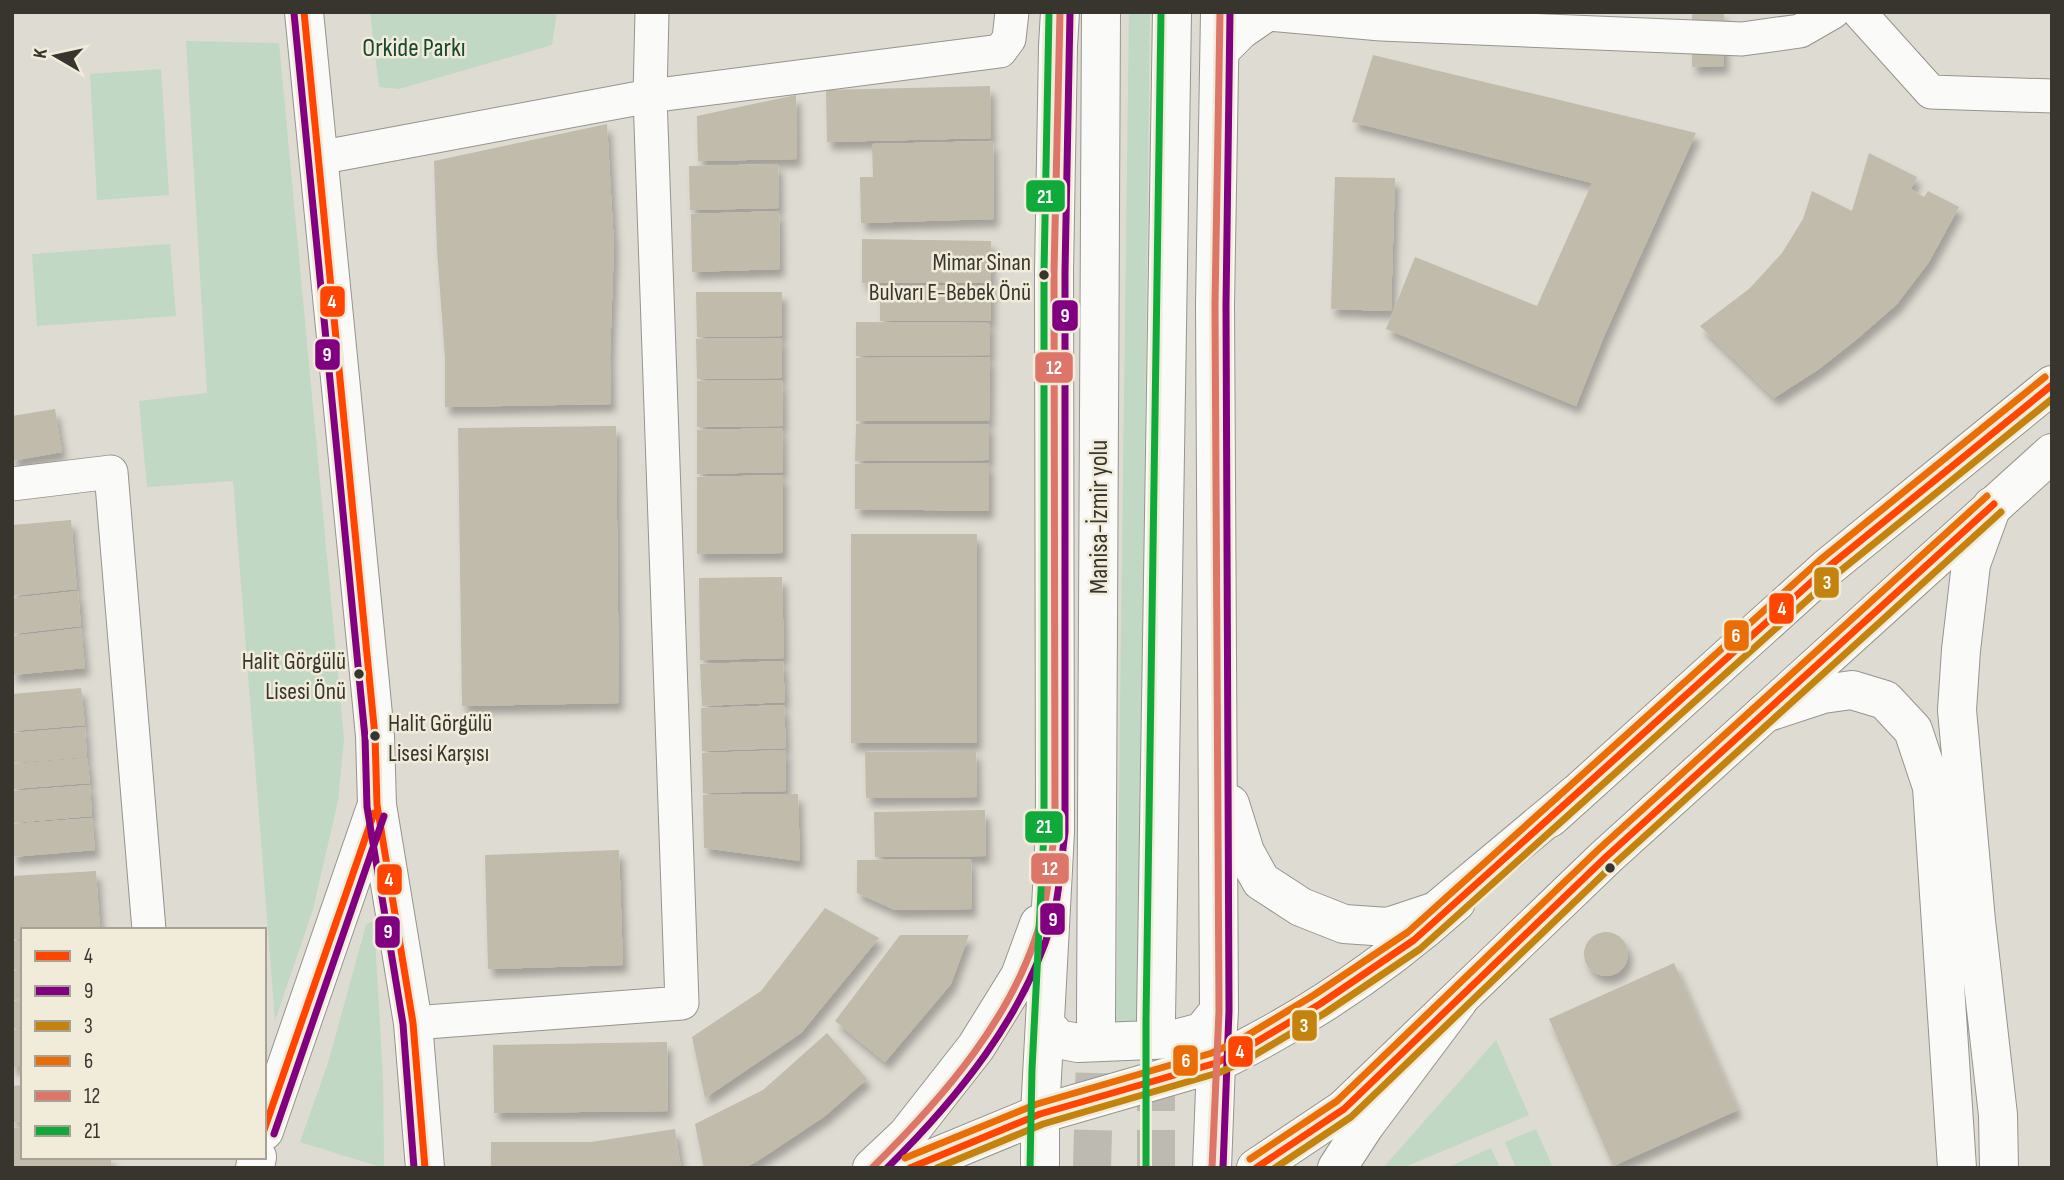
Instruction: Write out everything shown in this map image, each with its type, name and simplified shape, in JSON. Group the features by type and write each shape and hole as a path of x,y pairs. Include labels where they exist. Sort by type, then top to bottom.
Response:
{"main road":[{"path":"304,12 375,736 377,805 413,1023 425,1168"},
{"path":"1040,1168 1040,1114 1055,832 1054,272 1060,12"},
{"name":"Manisa-İzmir yolu","path":"1096,1021 1101,12"},
{"path":"1156,1020 1172,12"},
{"path":"1212,1168 1219,1011 1215,304 1220,12"},
{"path":"909,1168 1040,1114 1216,1063 1320,1004 1414,940 1827,568 2052,385"},
{"path":"1256,1168 1344,1109 1606,858 2052,453"},
{"path":"1992,506 1971,564 1957,710 1976,921 1998,1115 1999,1168"},
{"path":"1765,713 1824,694 1852,690 1885,700 1913,730 1932,787 1957,1168"},
{"path":"1219,768 1245,852 1261,881 1301,907 1344,924 1388,927 1436,911 1575,795"},
{"path":"266,1125 377,805"},
{"path":"872,1168 907,1135 953,1078 976,1047 1020,976 1041,918 1055,832"},
{"path":"1337,1168 1365,1125 1458,1001"},
{"path":"1045,1024 1058,1039 1078,1043 1175,1039 1202,1032 1219,1011"}],"street":[{"path":"413,1023 682,1003 650,96 652,12"},
{"path":"318,158 650,96 1000,51 1009,38 1012,12"},
{"path":"1221,54 1242,32 1268,14 1381,24 1742,39 1801,31 1833,12"},
{"path":"1859,12 1931,92 2052,96"},
{"path":"12,484 111,472 149,928"}],"green space":[{"name":"Orkide Parkı","path":"370,12 557,12 552,45 399,89 379,87"},
{"path":"1129,12 1150,12 1138,1022 1116,1022"},
{"path":"186,41 279,43 344,739 338,801 313,909 275,1021 233,481 147,487 139,401 207,393"},
{"path":"161,69 169,195 97,200 90,74"},
{"path":"170,244 176,316 37,326 32,254"},
{"path":"374,920 383,1078 384,1168 300,1142 328,1063 366,925"},
{"path":"1496,1040 1529,1115 1402,1168 1383,1168"},
{"path":"1536,1129 1553,1168 1516,1168 1505,1142"},
{"path":"1491,1148 1500,1168 1446,1168"}],"building":[{"path":"1692,12 1724,12 1724,66 1692,67"},
{"path":"1373,55 1696,133 1605,334 1576,406 1386,329 1415,257 1537,306 1592,183 1352,122"},
{"path":"990,86 991,138 827,142 826,90"},
{"path":"796,95 797,159 698,161 697,116"},
{"path":"607,124 614,246 611,404 445,407 445,358 434,161"},
{"path":"993,141 994,219 861,223 860,177 873,177 872,144"},
{"path":"1869,153 1917,177 1911,189 1924,197 1928,191 1959,207 1929,262 1897,304 1819,369 1774,398 1700,326 1749,289 1782,253 1803,219 1812,191 1852,211"},
{"path":"778,164 779,208 690,210 689,166"},
{"path":"1335,177 1395,178 1391,311 1331,309"},
{"path":"779,211 780,269 692,272 691,214"},
{"path":"862,239 991,241 991,283 862,283"},
{"path":"991,285 991,321 880,321 880,286"},
{"path":"696,292 782,292 782,336 697,337"},
{"path":"856,322 990,323 990,355 856,356"},
{"path":"782,338 782,378 697,379 696,339"},
{"path":"990,357 989,421 856,421 856,358"},
{"path":"782,380 783,426 697,427 697,381"},
{"path":"55,409 62,452 12,461 12,416"},
{"path":"856,424 989,424 989,460 855,461"},
{"path":"616,426 619,703 462,706 458,428"},
{"path":"782,428 783,472 697,474 697,430"},
{"path":"989,463 989,511 855,509 855,464"},
{"path":"783,475 783,553 697,554 697,477"},
{"path":"71,520 77,589 12,596 12,525"},
{"path":"851,534 977,534 977,743 851,743"},
{"path":"782,577 784,658 700,660 699,578"},
{"path":"78,591 81,626 12,634 12,598"},
{"path":"81,628 85,668 12,675 12,636"},
{"path":"783,661 785,702 702,706 700,664"},
{"path":"81,688 85,725 12,731 12,694"},
{"path":"784,705 786,748 702,751 701,708"},
{"path":"85,727 87,757 12,763 12,733"},
{"path":"786,750 786,791 703,793 702,753"},
{"path":"976,751 977,797 866,798 865,752"},
{"path":"87,758 90,783 12,789 12,764"},
{"path":"90,785 92,816 12,823 12,791"},
{"path":"798,794 800,861 704,848 703,795"},
{"path":"985,810 986,856 875,857 874,812"},
{"path":"92,818 95,850 12,857 12,824"},
{"path":"619,850 623,965 488,969 485,855"},
{"path":"971,859 972,909 895,910 857,893 857,860"},
{"path":"96,871 100,928 21,928 21,938 12,939 12,876"},
{"path":"825,908 879,938 801,1033 705,1098 692,1037 761,991"},
{"path":"1606,932 1621,939 1628,954 1621,969 1606,976 1591,969 1584,954 1591,939"},
{"path":"900,935 969,935 951,984 885,1062 835,1021"},
{"path":"12,941 21,941 21,969 12,969"},
{"path":"1674,963 1738,1110 1613,1166 1549,1019"},
{"path":"21,970 21,999 12,1000 12,971"},
{"path":"21,1000 21,1028 12,1028 12,1001"},
{"path":"21,1029 21,1067 12,1067 12,1030"},
{"path":"827,1033 867,1079 825,1116 756,1162 743,1168 704,1168 695,1124 763,1090"},
{"path":"667,1042 668,1111 494,1113 493,1045"},
{"path":"21,1085 21,1121 12,1122 12,1086"},
{"path":"21,1127 21,1159 111,1159 111,1168 12,1168 12,1128"},
{"path":"675,1129 681,1168 491,1168 491,1142 591,1142"}],"tunnel":[{"path":"1156,1020 1156,1168"},
{"path":"1092,1168 1096,1021"}],"transit line":[{"name":"4","path":"304,12 375,736 377,805 413,1023 425,1168"},
{"name":"21","path":"1030,1168 1032,1069 1044,832 1044,272 1049,12"},
{"name":"12","path":"872,1168 950,1084 996,1021 1030,953 1046,896 1055,832 1054,272 1060,12"},
{"name":"21","path":"1146,1168 1161,12"},
{"name":"12","path":"1212,1168 1219,1011 1215,305 1220,12"},
{"name":"9","path":"1223,1168 1229,1011 1226,305 1230,12"},
{"name":"9","path":"294,13 365,737 367,807 403,1024 414,1168"},
{"name":"9","path":"887,1168 963,1085 1006,1023 1040,957 1057,900 1065,832 1065,272 1070,13"},
{"name":"6","path":"905,1158 1037,1104 1212,1053 1238,1041 1314,995 1408,932 1820,560 2045,377"},
{"name":"4","path":"910,1168 1040,1114 1216,1063 1320,1004 1414,940 1827,568 2052,385"},
{"name":"3","path":"937,1168 1043,1124 1221,1072 1325,1013 1420,949 1834,576 2052,399"},
{"name":"6","path":"1250,1159 1337,1101 1599,849 1987,496"},
{"name":"4","path":"1256,1168 1344,1109 1606,857 1994,504"},
{"name":"3","path":"1275,1168 1351,1117 1613,865 2001,512"},
{"name":"4","path":"266,1124 374,813"},
{"name":"9","path":"274,1134 384,816"}],"place":[{"name":"Mimar Sinan Bulvarı E-Bebek Önü","path":"1044,275"},
{"name":"Halit Görgülü Lisesi Önü","path":"359,674"},
{"name":"Halit Görgülü Lisesi Karşısı","path":"375,736"}]}
